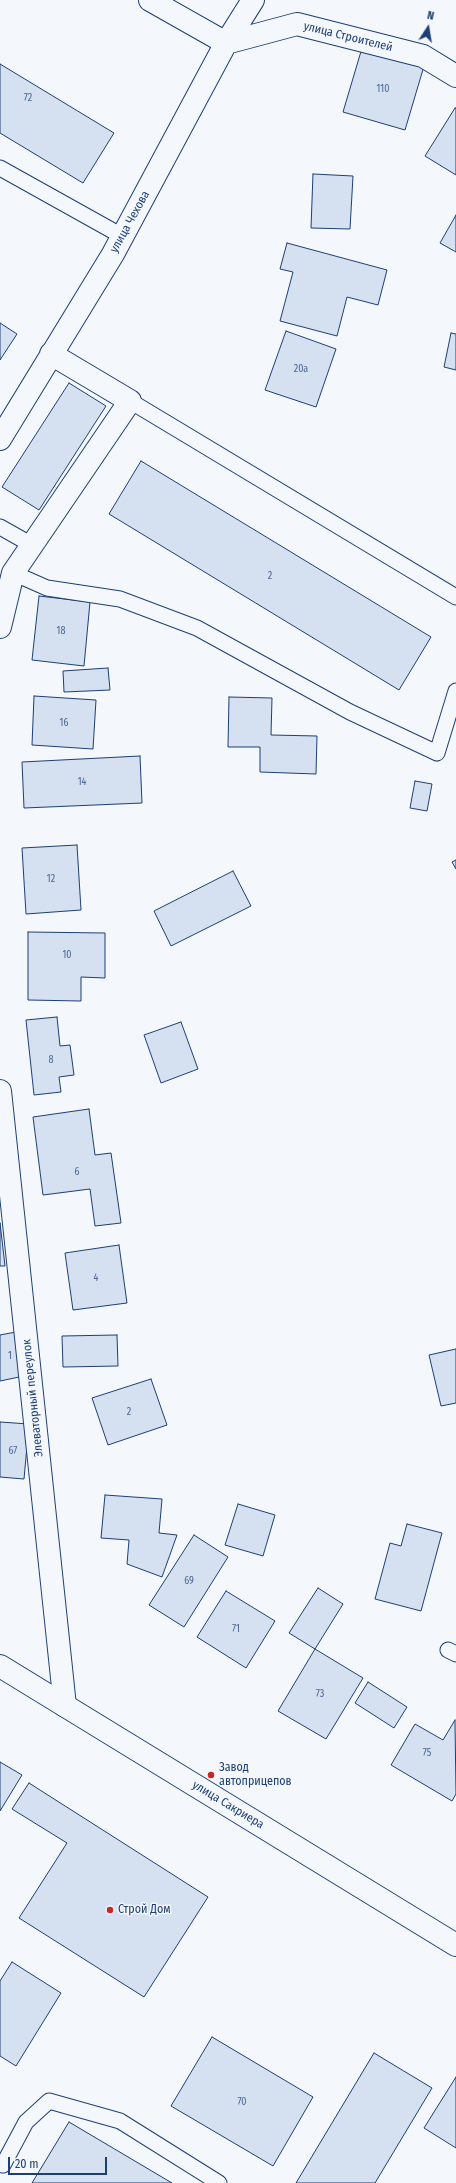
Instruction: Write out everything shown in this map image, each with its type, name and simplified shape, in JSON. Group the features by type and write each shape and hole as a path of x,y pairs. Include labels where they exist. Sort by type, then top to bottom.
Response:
{"street":[{"path":"150,0 226,43"},
{"name":"улица Чехова","path":"0,440 122,236 226,43 253,0"},
{"name":"улица Строителей","path":"226,43 297,24 423,56 456,76"},
{"path":"0,627 13,573 130,402 51,354"},
{"name":"Элеваторный переулок","path":"0,1091 65,1706"},
{"name":"улица Сакриера","path":"0,1666 456,1945"}],"lane":[{"path":"0,168 122,236"},
{"path":"130,402 456,597"},
{"path":"0,527 32,545"},
{"path":"13,573 47,588 120,599 197,628 350,712 436,753 456,690"},
{"path":"3,2165 26,2122 49,2101 120,2121 219,2183"}],"building":[{"path":"362,48 424,66 405,130 343,112"},
{"path":"0,64 114,133 83,183 0,133"},
{"path":"456,108 456,175 425,156"},
{"path":"313,174 353,176 350,229 311,228"},
{"path":"456,215 456,252 440,243"},
{"path":"287,243 387,270 378,305 347,297 337,336 280,321 293,272 280,269"},
{"path":"0,323 17,334 0,360"},
{"path":"286,331 336,349 316,407 265,390"},
{"path":"451,333 456,334 456,370 444,367"},
{"path":"69,383 106,406 39,510 2,487"},
{"path":"141,461 431,637 399,690 109,514"},
{"path":"39,596 90,602 84,666 32,660"},
{"path":"108,668 110,690 64,692 63,671"},
{"path":"34,696 96,700 93,749 32,745"},
{"path":"229,697 272,698 271,735 317,736 316,774 260,772 260,747 228,747"},
{"path":"140,756 142,803 24,808 22,762"},
{"path":"415,781 432,784 427,811 410,808"},
{"path":"77,845 81,910 26,914 22,848"},
{"path":"456,860 456,869 452,862"},
{"path":"233,871 251,906 171,946 154,911"},
{"path":"28,932 105,933 105,978 81,977 81,1001 28,1000"},
{"path":"57,1017 60,1046 70,1045 74,1075 59,1077 61,1092 34,1095 26,1020"},
{"path":"181,1022 198,1069 161,1083 144,1035"},
{"path":"89,1109 95,1155 111,1153 121,1223 95,1226 90,1189 43,1195 33,1117"},
{"path":"0,1223 5,1266 0,1266"},
{"path":"119,1245 127,1303 73,1310 65,1253"},
{"path":"16,1332 24,1376 0,1381 0,1335"},
{"path":"117,1335 118,1366 63,1367 62,1336"},
{"path":"456,1349 456,1403 441,1406 429,1355"},
{"path":"151,1379 167,1425 108,1445 92,1398"},
{"path":"0,1422 29,1424 24,1479 0,1477"},
{"path":"105,1495 162,1499 159,1533 177,1535 162,1577 127,1564 129,1540 101,1538"},
{"path":"238,1504 275,1515 263,1556 225,1545"},
{"path":"407,1524 442,1533 421,1611 375,1599 390,1543 401,1546"},
{"path":"194,1535 228,1557 184,1627 149,1605"},
{"path":"318,1588 343,1604 315,1649 289,1633"},
{"path":"226,1591 275,1621 246,1668 197,1637"},
{"path":"315,1649 363,1678 326,1739 278,1711"},
{"path":"368,1682 407,1707 394,1728 355,1703"},
{"path":"455,1720 456,1794 452,1801 391,1765 415,1724 443,1740"},
{"path":"0,1762 22,1775 0,1811"},
{"path":"29,1783 208,1897 144,1997 19,1918 67,1843 12,1809"},
{"path":"12,1962 61,1993 16,2066 0,2056 0,1981"},
{"path":"212,2037 313,2097 273,2166 171,2106"},
{"path":"374,2053 432,2088 375,2183 296,2183"},
{"path":"456,2077 456,2148 424,2128"},
{"path":"69,2122 172,2183 32,2183"}],"place":[{"name":"Завод автоприцепов","path":"211,1775"},
{"name":"Строй Дом","path":"110,1910"}]}
